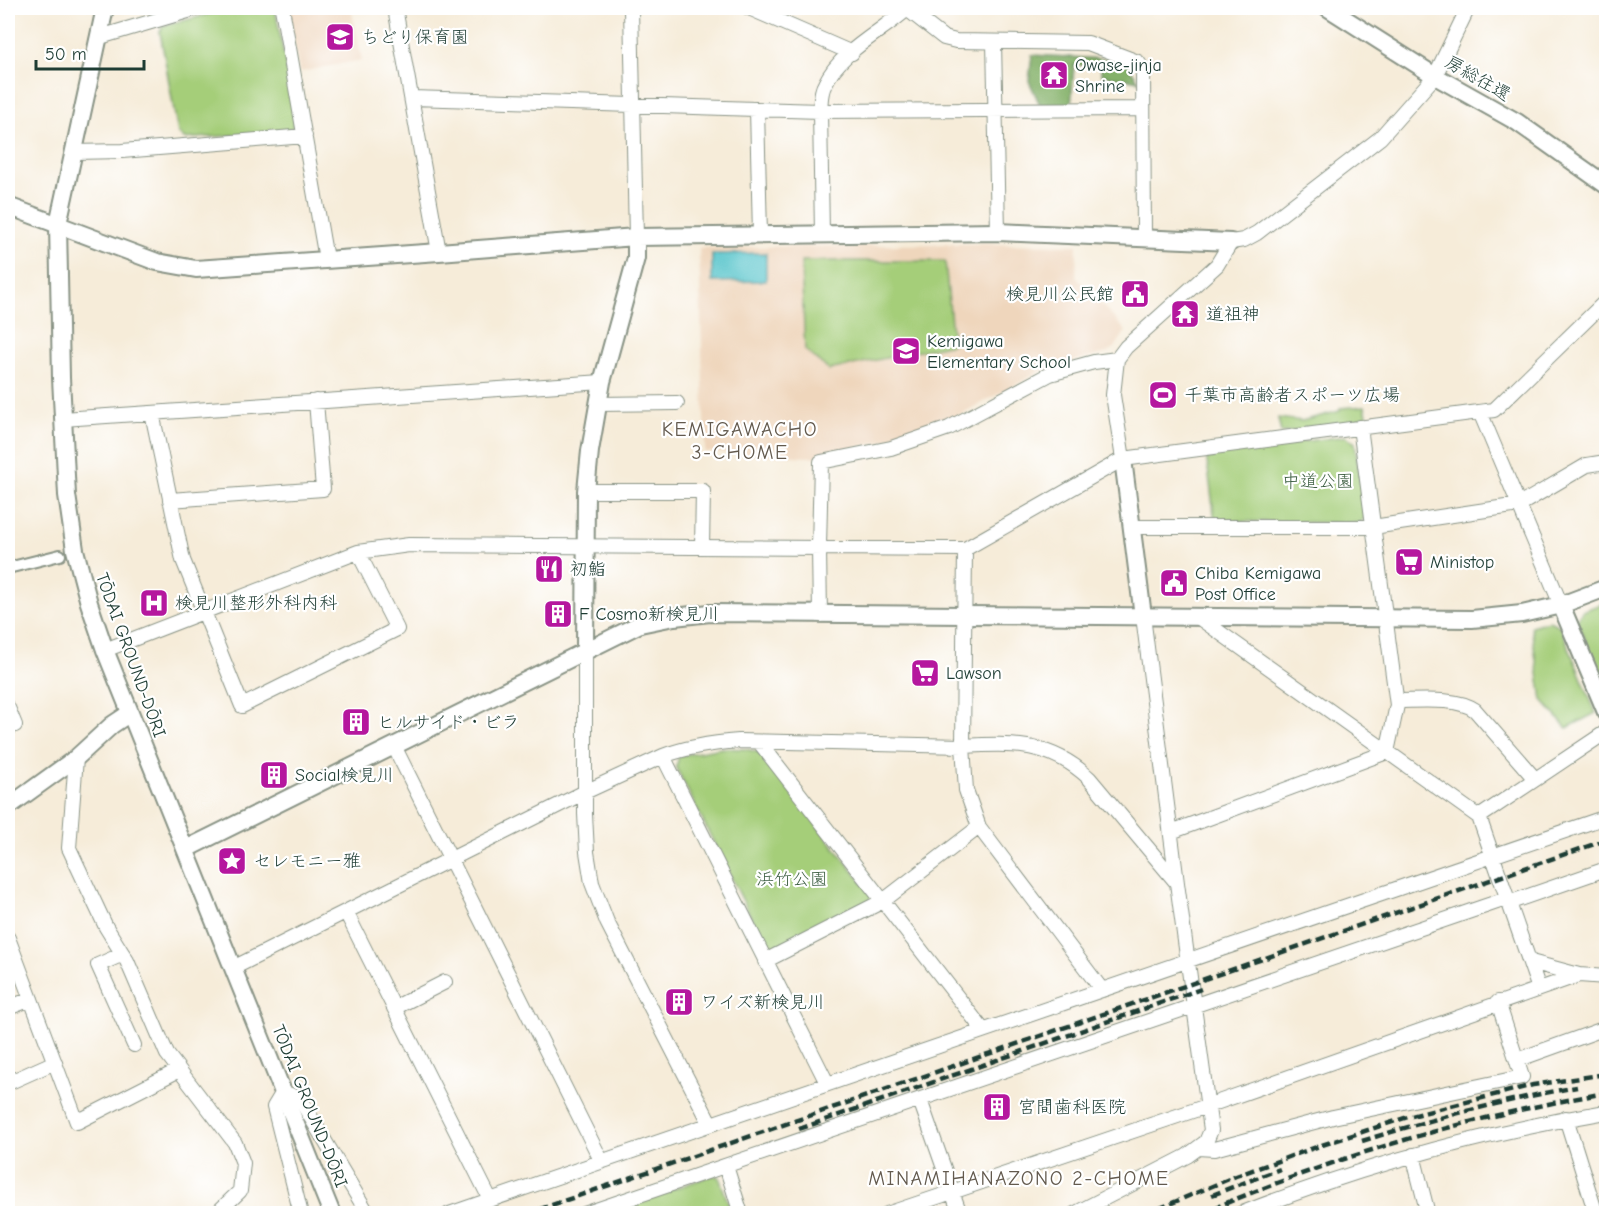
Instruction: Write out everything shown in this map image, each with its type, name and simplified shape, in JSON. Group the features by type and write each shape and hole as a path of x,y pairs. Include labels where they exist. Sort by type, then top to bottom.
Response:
{"street":[{"name":"TŌDAI GROUND-DŌRI","path":"105,8 58,224 63,419 67,495 75,550 89,603 105,650 332,1214"},
{"path":"100,37 198,8"},
{"path":"282,8 326,259"},
{"path":"395,8 439,252"},
{"path":"631,8 636,258 602,382 590,451 586,491 585,792 587,852 596,892 607,921 710,1123"},
{"path":"748,8 852,53"},
{"path":"822,235 820,111 824,84 834,69 907,8 944,38 956,41 1088,43 1138,62 1143,70 1144,237"},
{"name":"房総往還","path":"1328,8 1435,76 1517,122 1606,186"},
{"path":"8,206 157,262 196,269 636,237 998,232 1231,242 1244,240 1257,233 1380,138 1435,76 1468,8"},
{"path":"994,42 998,232"},
{"path":"412,98 820,111 1143,109"},
{"path":"757,109 760,235"},
{"path":"74,152 122,151 305,136"},
{"path":"1074,1214 1187,1156 1206,1142 1211,1130 1113,395 1117,359 1134,339 1217,265 1231,242"},
{"path":"105,650 358,552 409,545 965,549 1123,459 1494,410 1606,301"},
{"path":"820,615 821,462 891,447 949,428 1050,374 1094,362 1117,359"},
{"path":"63,419 602,382"},
{"path":"170,500 323,489 316,401"},
{"path":"598,404 677,403"},
{"path":"1480,412 1606,712"},
{"path":"152,413 183,561 242,706 397,629 358,552"},
{"path":"1360,427 1397,701 1387,752"},
{"path":"1131,526 1373,527 1519,505 1587,465 1606,462"},
{"path":"586,491 703,491 702,547"},
{"path":"965,549 963,746 966,790 979,827 1102,990"},
{"path":"8,568 60,555"},
{"path":"186,849 640,624 674,617 710,613 1472,619 1522,614 1561,605 1606,588"},
{"path":"1198,617 1479,817 1539,989"},
{"path":"1397,701 1456,702 1468,705 1475,710 1535,779"},
{"path":"8,708 15,725 8,728"},
{"path":"8,807 76,758 112,724 130,713"},
{"path":"1479,817 1606,732"},
{"path":"233,968 585,792 663,756 718,743 739,741 963,746 997,744 1033,747 1048,751 1077,767 1089,778 1177,883"},
{"path":"760,742 983,1030"},
{"path":"394,746 601,1160"},
{"path":"1171,832 1387,752"},
{"path":"663,756 827,1083"},
{"path":"76,758 69,848 106,927 123,954 167,1054 235,1143 243,1163 240,1191 216,1214"},
{"path":"449,1214 1606,817"},
{"path":"765,961 883,901 979,827"},
{"path":"584,1214 1194,1006 1606,869"},
{"path":"346,912 490,1199"},
{"path":"8,938 77,1122 179,1071"},
{"path":"123,954 98,965 134,1045"},
{"path":"1531,963 1579,975 1606,977"},
{"path":"888,1214 1207,1106 1579,975"},
{"path":"394,1008 445,982"},
{"path":"8,1008 31,999"},
{"path":"1198,1148 1214,1149 1333,1117 1522,1077 1498,1002"},
{"path":"1517,1060 1606,1028"},
{"path":"8,1083 55,1062"},
{"path":"301,1214 274,1107 286,1097 300,1099 369,1214"},
{"path":"920,1100 960,1214"},
{"path":"1240,1214 1337,1178 1447,1145 1566,1118 1606,1112"},
{"path":"1566,1118 1596,1214"},
{"path":"1413,1155 1428,1214"},
{"path":"726,1166 741,1214"}],"shaded area":[{"path":"287,8 351,8 362,60 300,72"},
{"name":"Kemigawa Elementary School","path":"957,244 1077,245 1076,277 1126,331 1115,347 1104,354 1048,367 947,422 879,442 814,457 705,452 699,248"}],"green space":[{"path":"233,8 275,8 296,122 289,131 184,139 178,133 160,32 163,26"},
{"name":"Owase-jinja Shrine","path":"1032,55 1124,60 1139,81 1102,75 1100,66 1074,65 1071,107 1041,107 1029,81"},
{"path":"801,261 945,261 953,344 829,370 805,350"},
{"path":"1365,406 1368,420 1281,433 1278,418 1302,421 1340,411 1340,408"},
{"name":"中道公園","path":"1346,436 1355,443 1365,517 1360,523 1215,521 1206,454"},
{"path":"1606,602 1606,677 1602,679 1577,621 1582,611"},
{"path":"1549,621 1560,626 1596,713 1567,728 1542,700 1531,626"},
{"name":"浜竹公園","path":"721,748 746,749 761,753 872,895 869,902 774,951 767,949 676,767 679,756"},
{"path":"713,1175 719,1177 732,1213 602,1214"}],"water":[{"path":"766,253 766,281 712,282 712,254"}],"railway":[{"path":"526,1214 1606,840"},
{"path":"799,1129 1201,989"},
{"path":"1146,1214 1236,1176 1408,1117 1533,1085 1606,1074"},
{"path":"1362,1141 1468,1111 1577,1087"},
{"path":"1200,1214 1349,1157 1502,1114 1606,1093"},
{"path":"1212,1195 1280,1169"}],"place":[{"name":"ちどり保育園","path":"340,37"},
{"name":"Owase-jinja Shrine","path":"1054,75"},
{"name":"検見川公民館","path":"1135,294"},
{"name":"道祖神","path":"1185,314"},
{"name":"Kemigawa Elementary School","path":"906,351"},
{"name":"千葉市高齢者スポーツ広場","path":"1163,395"},
{"name":"Ministop","path":"1409,562"},
{"name":"初鮨","path":"549,569"},
{"name":"Chiba Kemigawa Post Office","path":"1174,583"},
{"name":"検見川整形外科内科","path":"154,603"},
{"name":"F Cosmo新検見川","path":"558,614"},
{"name":"Lawson","path":"925,673"},
{"name":"ヒルサイド・ビラ","path":"356,722"},
{"name":"Social検見川","path":"274,775"},
{"name":"セレモニー雅","path":"232,861"},
{"name":"ワイズ新検見川","path":"679,1002"},
{"name":"宮間歯科医院","path":"997,1107"}],"district":[{"name":"KEMIGAWACHO 3-CHOME","path":"740,440"},
{"name":"MINAMIHANAZONO 2-CHOME","path":"1019,1178"}]}
